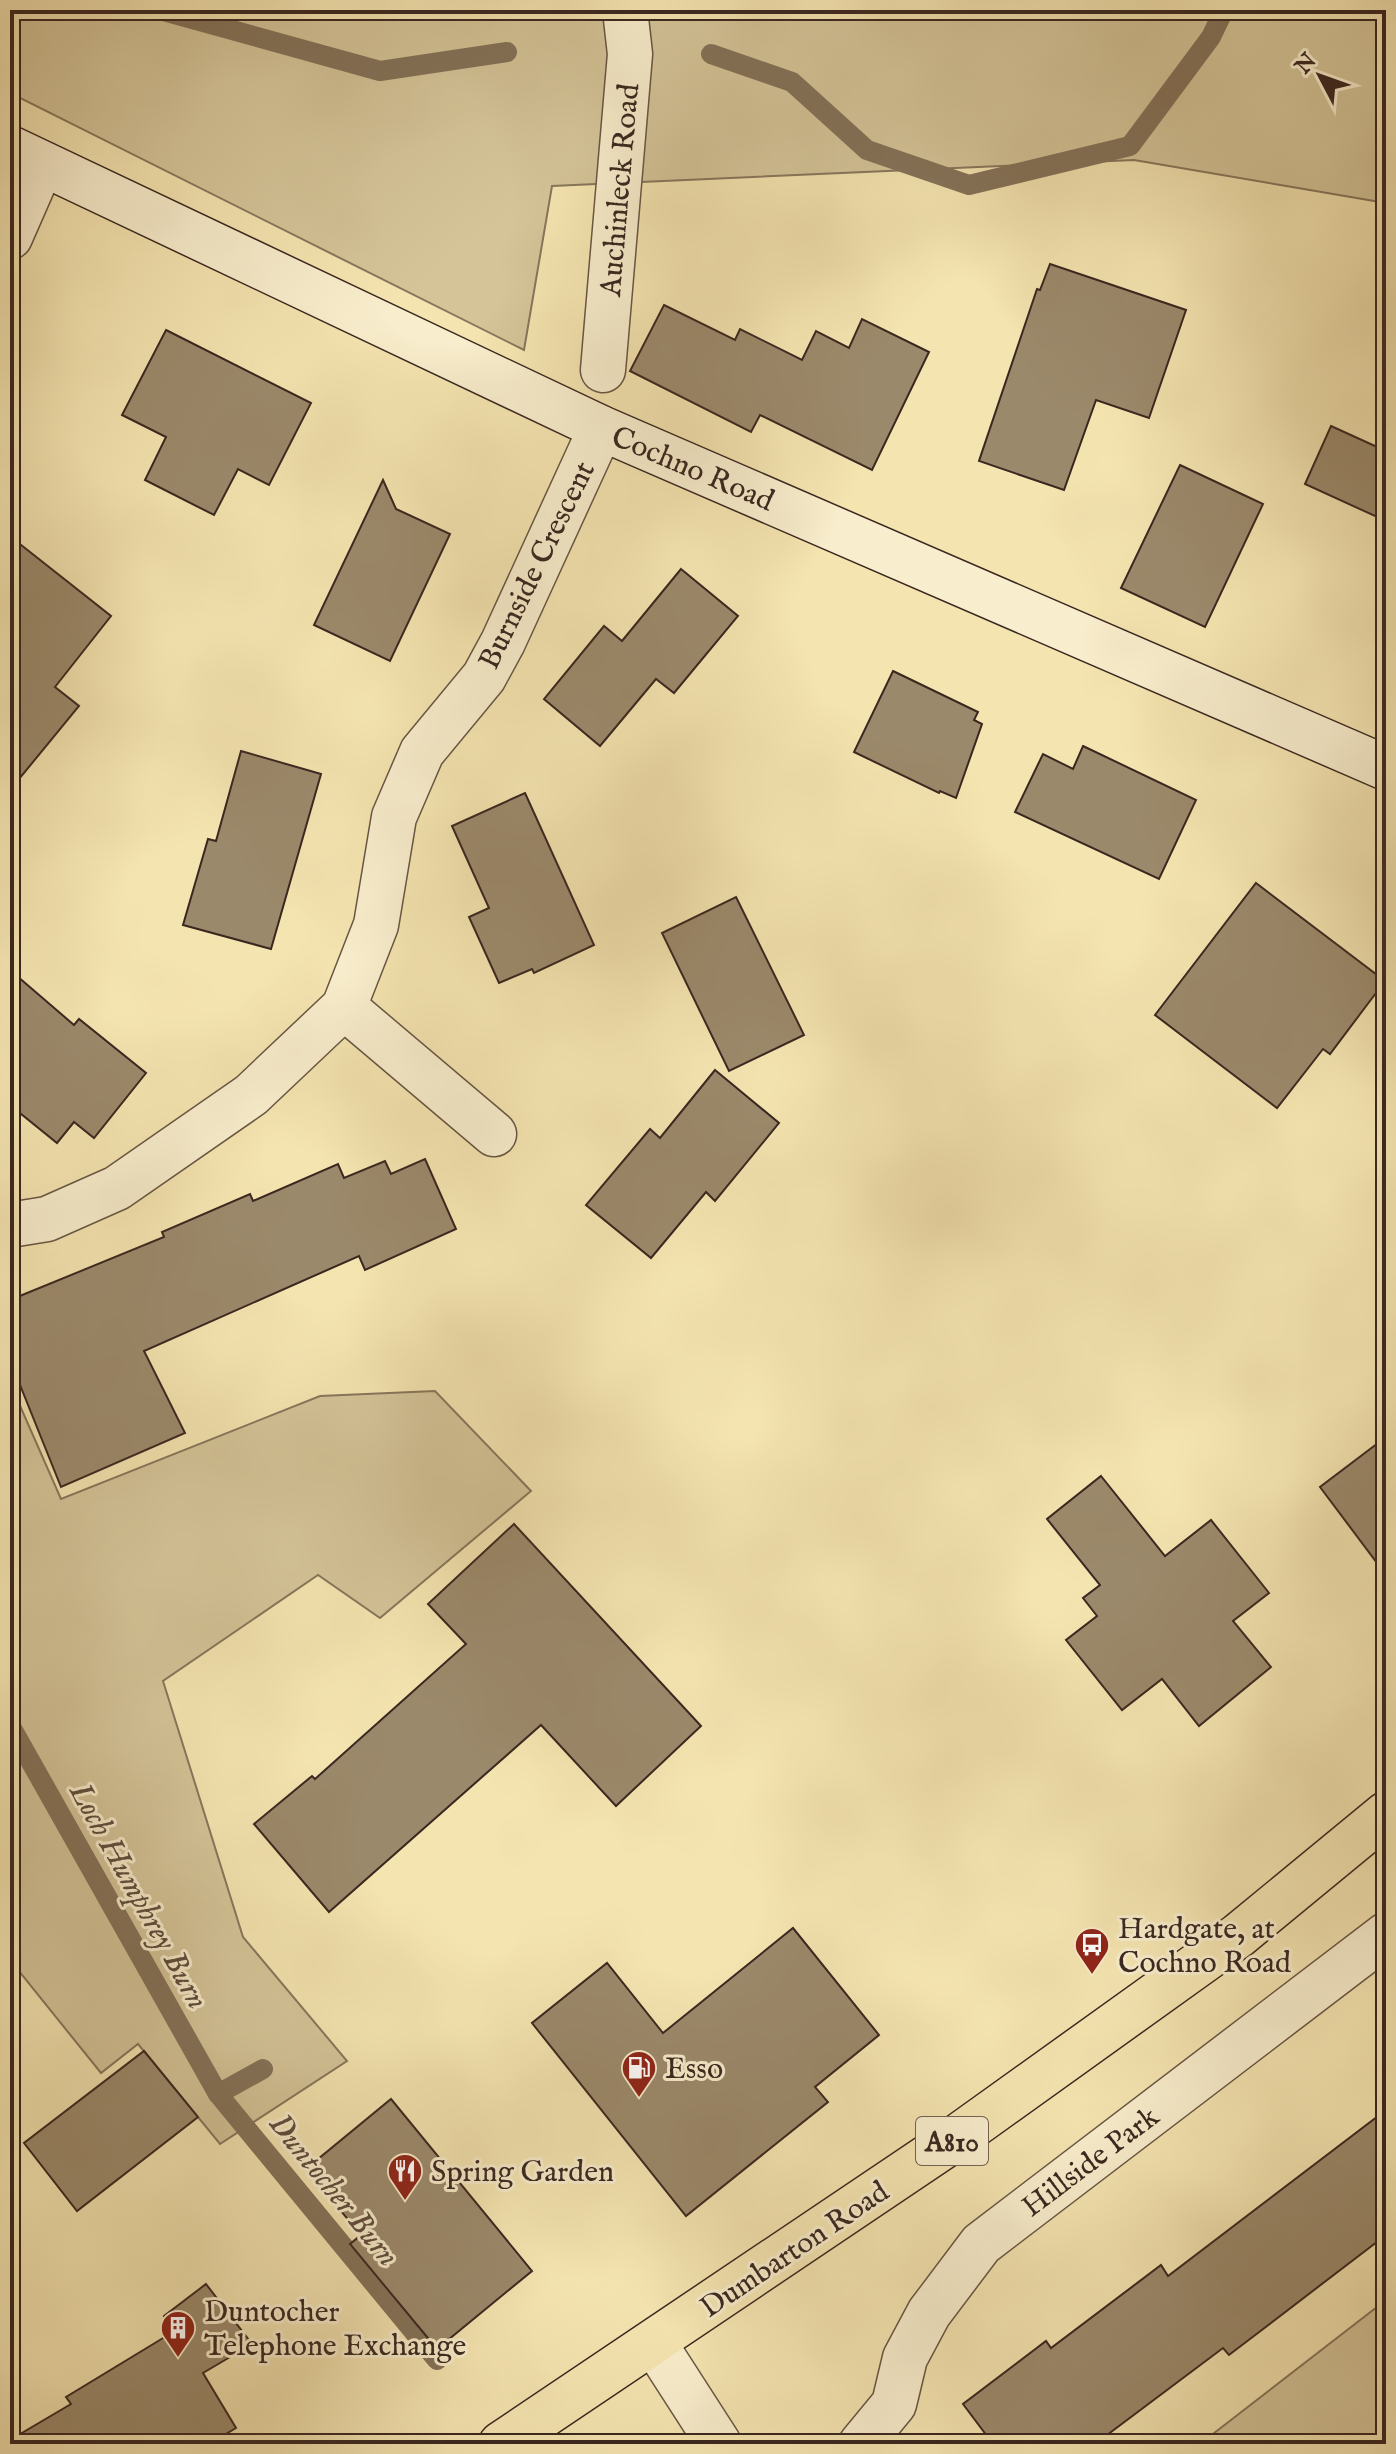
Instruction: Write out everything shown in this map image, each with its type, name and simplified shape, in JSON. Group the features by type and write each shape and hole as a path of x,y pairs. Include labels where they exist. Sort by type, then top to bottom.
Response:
{"main road":[{"name":"Dumbarton Road","path":"501,2444 953,2140 1239,1935 1386,1814"}],"street":[{"name":"Auchinleck Road","path":"603,370 630,54 625,10"},
{"path":"10,237 26,156"},
{"name":"Cochno Road","path":"26,156 601,428 1386,768"},
{"name":"Burnside Crescent","path":"10,1225 47,1219 117,1188 251,1095 344,1007 376,925 394,817 422,752 484,677 601,428"},
{"path":"344,1007 494,1134"},
{"name":"Hillside Park","path":"861,2444 894,2404 905,2358 929,2313 981,2244 1386,1935"},
{"path":"654,2343 719,2444"}],"shaded area":[{"path":"10,10 1386,10 1386,203 1134,160 552,186 524,350 10,93"},
{"path":"10,1383 61,1499 320,1396 435,1391 531,1491 380,1618 318,1575 163,1681 243,1937 347,2061 220,2144 138,2044 101,2073 10,1960"},
{"path":"1386,2300 1386,2444 1200,2444"}],"building":[{"path":"1050,264 1186,310 1149,418 1096,400 1064,490 979,461 1037,289 1040,290"},
{"path":"664,305 735,340 740,329 802,360 816,331 849,348 862,319 929,352 872,470 760,415 751,432 630,371"},
{"path":"166,330 311,403 269,485 238,469 214,515 145,480 166,437 122,415"},
{"path":"1331,426 1386,451 1386,521 1305,484"},
{"path":"1180,465 1263,504 1205,627 1121,588"},
{"path":"383,480 396,509 450,534 390,661 314,625"},
{"path":"11,537 111,616 55,687 79,706 10,790"},
{"path":"681,569 738,616 674,693 656,679 600,746 544,699 604,626 622,641"},
{"path":"893,671 978,712 974,720 982,724 956,798 939,793 854,752"},
{"path":"1083,746 1196,800 1159,879 1015,812 1043,754 1073,769"},
{"path":"241,751 321,774 271,949 183,925 208,839 216,841"},
{"path":"525,793 594,945 534,973 532,969 499,983 469,917 489,908 452,826"},
{"path":"1256,883 1385,981 1330,1054 1323,1049 1277,1108 1155,1015"},
{"path":"736,897 804,1035 729,1071 662,933"},
{"path":"10,970 74,1025 79,1019 146,1073 94,1138 74,1122 57,1143 10,1105"},
{"path":"715,1070 779,1123 715,1201 706,1192 651,1258 586,1205 650,1129 660,1138"},
{"path":"425,1159 456,1229 365,1270 359,1256 144,1351 185,1433 61,1487 10,1360 10,1300 164,1237 162,1232 250,1194 253,1201 338,1164 344,1178 385,1161 391,1174"},
{"path":"1386,1437 1386,1575 1320,1487"},
{"path":"1101,1476 1165,1556 1211,1520 1269,1593 1233,1621 1271,1667 1199,1726 1162,1679 1122,1710 1066,1640 1097,1616 1083,1598 1100,1585 1047,1519"},
{"path":"514,1524 701,1726 616,1806 541,1725 329,1912 254,1824 312,1776 315,1779 466,1644 428,1604"},
{"path":"793,1928 879,2035 815,2087 828,2102 686,2216 532,2023 607,1963 663,2033"},
{"path":"144,2051 198,2117 77,2211 24,2143"},
{"name":"Spring Garden","path":"391,2099 532,2271 437,2349 350,2244 361,2235 306,2169"},
{"path":"1386,2110 1386,2235 1229,2355 1223,2348 1095,2444 993,2444 963,2404 1046,2341 1051,2348 1161,2265 1168,2276"},
{"name":"Duntocher Telephone Exchange","path":"206,2284 252,2344 203,2373 236,2428 209,2444 10,2444 10,2440 71,2404 66,2397 173,2332 164,2316"}],"waterway":[{"path":"160,10 380,71 507,52"},
{"path":"711,54 792,82 867,150 969,185 1130,146 1211,37 1224,10"},
{"name":"Loch Humphrey Burn","path":"10,1725 218,2094 437,2360"},
{"path":"218,2094 263,2069"}],"place":[{"name":"Hardgate, at Cochno Road","path":"1092,1976"},
{"name":"Esso","path":"639,2099"},
{"name":"Spring Garden","path":"405,2202"},
{"name":"Duntocher Telephone Exchange","path":"178,2359"}],"water label":[{"name":"Duntocher Burn","path":"335,2189"}]}
